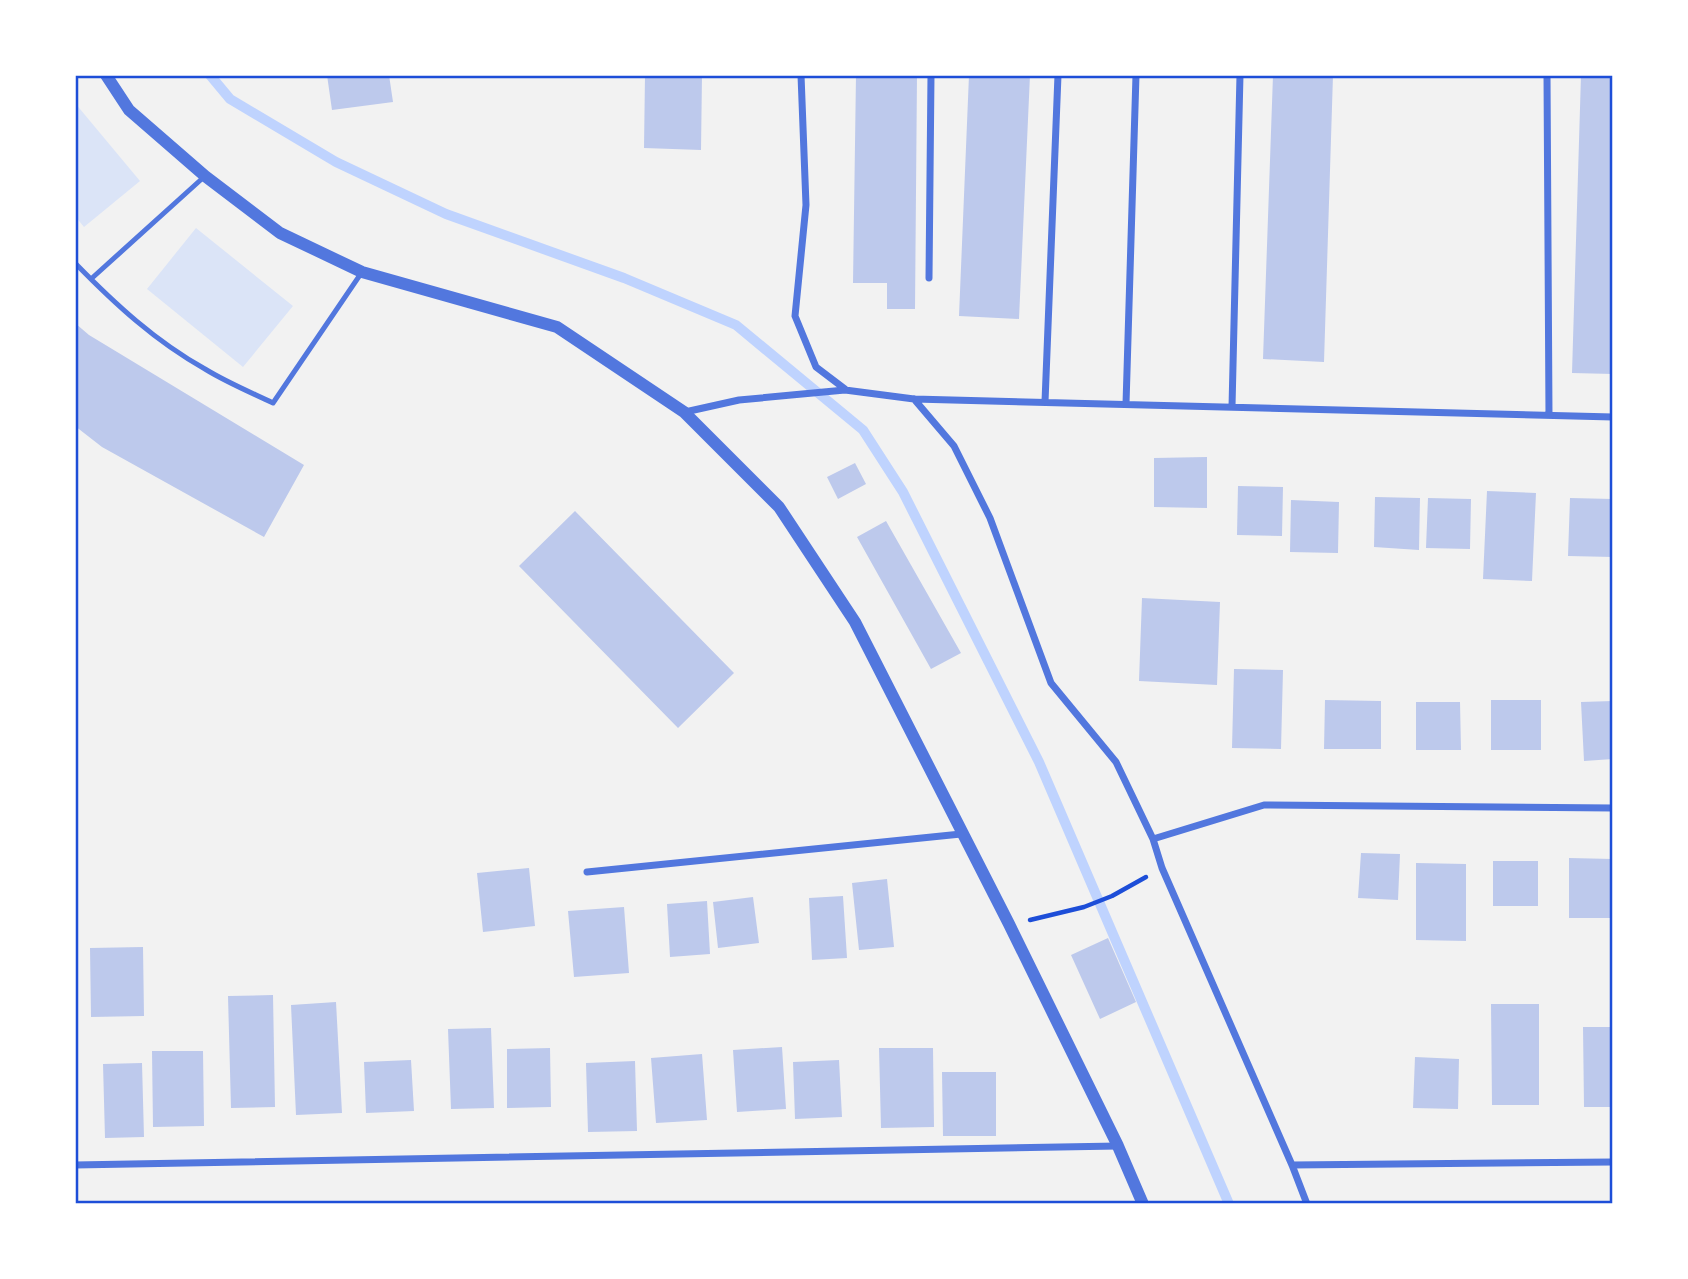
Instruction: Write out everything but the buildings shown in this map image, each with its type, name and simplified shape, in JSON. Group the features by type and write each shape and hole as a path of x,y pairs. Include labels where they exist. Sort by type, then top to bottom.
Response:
{"street":[{"path":"106,75 129,110 205,176 280,233 362,272 557,327 684,412 779,508 855,622 1009,924 1118,1146 1143,1204"},
{"path":"802,75 806,205 794,316 816,367 845,390"},
{"path":"929,278 931,75"},
{"path":"1045,402 1058,75"},
{"path":"1126,404 1136,75"},
{"path":"1232,407 1240,75"},
{"path":"1547,75 1549,415"},
{"path":"684,412 739,400 845,390 914,399 1613,417"},
{"path":"914,399 954,446 990,518 1051,683 1116,762 1153,839 1162,868 1307,1204"},
{"path":"1153,839 1265,805 1613,808"},
{"path":"587,872 961,834"},
{"path":"75,1165 1118,1146"},
{"path":"1292,1166 1613,1162"}],"lane":[{"path":"91,279 205,176"},
{"path":"75,263 121,310 160,340 205,370 273,403 362,272"}],"path":[{"path":"1009,924 1084,908 1162,868"}],"shaded area":[{"path":"75,103 140,181 84,227 75,216"},
{"path":"196,228 293,306 243,367 147,289"}],"waterway":[{"path":"210,75 230,99 336,162 446,214 624,278 736,325 863,430 903,492 1039,762 1229,1204"}]}
